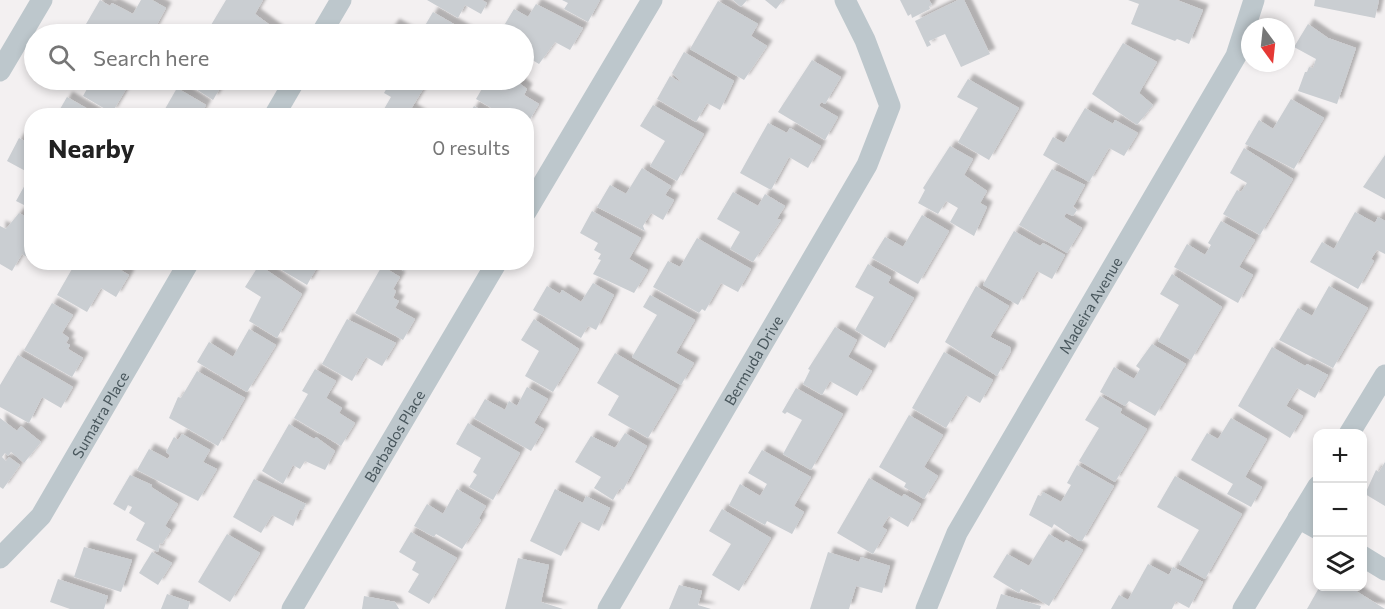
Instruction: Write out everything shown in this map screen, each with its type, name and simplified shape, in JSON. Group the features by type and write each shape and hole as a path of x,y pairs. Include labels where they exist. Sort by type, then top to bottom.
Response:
{"street":[{"path":"28,24 42,0"},
{"path":"327,24 341,0"},
{"path":"534,199 652,0"},
{"name":"Bermuda Drive","path":"608,609 867,165 890,106 865,40 845,0"},
{"name":"Madeira Avenue","path":"926,609 957,533 1236,56 1254,0"},
{"path":"0,70 24,30"},
{"path":"279,108 289,90"},
{"name":"Sumatra Place","path":"0,558 41,516 184,270"},
{"name":"Barbados Place","path":"292,609 491,270"},
{"path":"1352,429 1385,375"},
{"path":"1243,609 1313,493"},
{"path":"1298,518 1313,527"},
{"path":"1367,559 1385,570"}],"building":[{"path":"100,0 110,6 112,3 133,14 141,0 152,0 166,8 157,24 86,24"},
{"path":"226,0 263,0 255,14 269,24 212,24"},
{"path":"427,0 482,0 487,3 481,14 465,5 458,18"},
{"path":"562,0 600,0 588,22 564,9 568,3"},
{"path":"733,0 747,0 741,7"},
{"path":"765,0 783,0 776,9"},
{"path":"900,0 929,0 932,5 929,6 930,9 912,18 911,14 908,16"},
{"path":"958,0 964,0 990,54 961,67 945,34 929,41 931,45 927,47 915,21"},
{"path":"1128,0 1177,0 1203,10 1189,44 1131,24 1139,4"},
{"path":"1315,0 1379,0 1375,18 1314,6"},
{"path":"718,1 758,24 751,36 767,46 744,80 690,49"},
{"path":"536,4 583,28 570,50 555,42 539,64 534,61 534,24 505,24 514,9 528,17"},
{"path":"433,12 454,24 426,24"},
{"path":"1308,24 1328,38 1356,48 1337,104 1298,91 1305,72 1309,67 1313,68 1316,59 1295,48"},
{"path":"1123,43 1157,62 1139,93 1153,105 1137,125 1092,94"},
{"path":"684,52 734,81 720,110 707,103 696,122 657,99 670,76 682,83 672,73"},
{"path":"812,60 841,77 825,104 821,102 819,106 838,117 825,140 778,112"},
{"path":"968,79 1019,108 989,160 958,142 978,108 957,97"},
{"path":"86,90 125,90 115,108 103,108 83,96"},
{"path":"176,90 180,90 206,105 204,108 166,108"},
{"path":"198,90 219,90 213,100"},
{"path":"386,90 423,90 412,108 385,108 391,97 384,93"},
{"path":"481,90 526,90 524,95 539,104 534,112 534,108 491,108 476,99"},
{"path":"67,97 86,108 61,108"},
{"path":"1291,99 1324,118 1294,169 1245,144 1259,120 1273,129"},
{"path":"653,105 704,134 677,181 650,166 665,141 640,126"},
{"path":"1085,108 1113,124 1115,120 1138,133 1124,156 1109,148 1089,182 1043,155 1053,137 1064,143"},
{"path":"768,123 787,133 790,128 821,146 808,168 789,157 771,190 740,173"},
{"path":"19,138 24,141 24,170 7,161"},
{"path":"950,146 973,159 964,175 987,191 980,203 987,207 974,236 950,222 958,208 946,201 938,214 918,203 925,190 923,188"},
{"path":"1244,148 1293,179 1260,235 1223,214 1237,190 1241,192 1247,183 1230,173"},
{"path":"1385,155 1385,199 1363,187"},
{"path":"642,168 671,186 665,195 674,200 663,220 651,213 643,226 645,231 597,207 610,185 626,194"},
{"path":"1052,169 1085,185 1073,207 1077,210 1073,216 1066,213 1064,217 1082,228 1067,253 1019,225"},
{"path":"24,187 24,205 16,201"},
{"path":"733,192 758,206 765,194 785,206 777,219 781,220 753,262 730,249 740,232 717,219"},
{"path":"592,211 641,238 629,259 648,270 634,293 593,274 601,260 598,259 601,254 594,250 598,243 580,233"},
{"path":"1355,212 1375,223 1378,217 1385,221 1385,254 1377,250 1371,259 1374,261 1358,289 1310,262 1322,242 1334,249"},
{"path":"19,213 24,216 24,255 22,254 12,271 0,264 0,226 6,229"},
{"path":"922,215 949,231 918,284 872,258 885,237 903,247"},
{"path":"1221,221 1255,240 1239,267 1253,275 1238,303 1174,267 1187,244 1205,255 1211,245 1208,243"},
{"path":"1014,231 1040,246 1043,243 1065,255 1052,279 1037,271 1018,305 983,285"},
{"path":"697,238 751,269 738,292 721,283 705,311 702,309 699,313 653,287 668,261 680,267"},
{"path":"868,264 891,277 888,283 914,298 885,348 855,330 874,297 855,287"},
{"path":"71,270 121,270 129,275 116,297 101,288 87,312 57,295"},
{"path":"256,270 266,270 302,294 277,338 249,321 261,297 245,287"},
{"path":"282,270 315,270 307,285"},
{"path":"380,270 389,270 400,277 393,289 396,291 393,298 399,301 395,308 415,319 403,340 355,313"},
{"path":"1172,274 1222,307 1191,360 1158,341 1179,305 1160,294"},
{"path":"593,283 614,295 596,330 588,326 581,338 533,310 547,286 560,294 562,290 581,302"},
{"path":"976,286 1009,306 990,337 1010,347 1011,351 997,376 945,342"},
{"path":"1329,286 1368,308 1333,368 1279,340 1298,308 1312,316"},
{"path":"650,295 695,320 676,353 694,363 681,385 632,357 657,315 643,307"},
{"path":"52,303 73,315 62,333 69,338 66,343 70,345 68,349 83,358 72,377 24,350"},
{"path":"347,319 396,343 382,366 366,357 352,381 322,364"},
{"path":"534,319 579,349 553,392 525,376 539,351 521,340"},
{"path":"835,327 857,340 848,357 872,371 857,396 830,381 822,395 803,384 810,370 808,369"},
{"path":"249,329 276,345 247,392 197,362 209,342 233,357"},
{"path":"1152,344 1186,364 1155,416 1129,401 1125,406 1100,392 1114,367 1134,379 1140,369 1136,366"},
{"path":"1272,347 1305,366 1307,364 1328,375 1315,398 1297,388 1286,406 1303,416 1290,438 1238,406"},
{"path":"944,352 993,380 980,403 966,395 946,428 912,408"},
{"path":"615,353 677,389 648,438 608,415 619,396 597,383"},
{"path":"18,355 73,387 61,408 42,397 29,423 0,407 0,385"},
{"path":"315,369 336,381 326,398 342,408 339,413 355,423 341,446 294,418 308,394 302,391"},
{"path":"197,371 245,398 218,446 169,418 178,397 181,398"},
{"path":"527,387 548,399 534,423 544,429 531,451 474,418 485,399 505,410 509,401 517,406"},
{"path":"796,388 843,414 811,470 783,454 802,420 787,412 785,414 782,412"},
{"path":"1100,396 1122,409 1120,413 1147,429 1115,482 1079,461 1099,428 1085,420"},
{"path":"909,415 943,435 924,467 938,476 924,499 904,487 906,483 879,467"},
{"path":"0,418 17,431 21,426 41,442 24,463 11,452 8,456 5,453 2,457 6,461 9,457 20,465 3,489 0,487"},
{"path":"1231,418 1267,439 1245,477 1262,487 1251,507 1227,494 1233,484 1191,460 1207,433 1218,439"},
{"path":"468,423 520,453 493,500 469,487 477,475 473,472 481,458 456,444"},
{"path":"289,424 314,439 316,437 335,451 325,470 305,461 300,469 293,465 283,484 262,471"},
{"path":"625,433 647,446 623,490 620,488 613,500 594,488 601,477 575,462 591,436 615,448"},
{"path":"182,434 210,450 203,462 217,469 198,501 137,470 149,449 168,459 170,455 166,452 174,437 178,440"},
{"path":"762,450 811,477 794,506 804,512 792,534 767,521 765,525 729,505 740,484 760,496 767,484 748,473"},
{"path":"1385,462 1385,506 1367,495 1367,490 1376,470 1379,472"},
{"path":"1077,465 1114,486 1082,541 1054,524 1052,528 1029,515 1038,495 1041,496 1043,492 1061,502 1071,485 1067,483"},
{"path":"130,475 152,485 151,487 178,504 165,526 171,530 162,544 160,543 158,552 136,540 145,523 129,513 132,507 128,505 125,511 113,504"},
{"path":"1175,476 1242,514 1205,579 1179,564 1199,530 1157,507"},
{"path":"869,478 902,497 904,494 921,504 908,527 889,516 882,527 887,530 873,554 837,533"},
{"path":"254,479 306,504 303,510 300,509 293,526 272,515 261,533 233,517"},
{"path":"457,489 486,506 479,518 481,520 462,549 436,534 434,537 414,526 427,504 443,514"},
{"path":"555,489 583,503 586,496 610,508 599,531 579,521 561,556 530,541"},
{"path":"722,509 771,538 739,591 712,575 731,544 709,531"},
{"path":"411,532 457,558 429,604 408,592 419,574 412,570 416,562 399,552"},
{"path":"227,534 260,553 230,602 198,582"},
{"path":"1049,534 1064,543 1066,540 1083,550 1049,606 1021,589 1019,593 993,577 1007,554 1029,566"},
{"path":"84,547 132,560 121,592 74,577"},
{"path":"152,552 172,563 158,585 139,573"},
{"path":"828,552 859,562 861,557 890,566 882,593 856,586 849,609 810,609"},
{"path":"518,558 549,565 541,602 563,609 505,609"},
{"path":"1148,564 1169,575 1173,567 1203,582 1189,608 1176,601 1172,609 1111,609 1119,595 1128,600"},
{"path":"58,579 108,596 104,609 70,609 50,602"},
{"path":"679,585 702,591 698,605 711,609 669,609"},
{"path":"1317,591 1356,591 1385,609 1307,609"},
{"path":"167,594 190,602 188,609 161,609"},
{"path":"1001,594 1041,606 1040,609 996,609"},
{"path":"364,596 395,602 399,609 362,609"}]}
